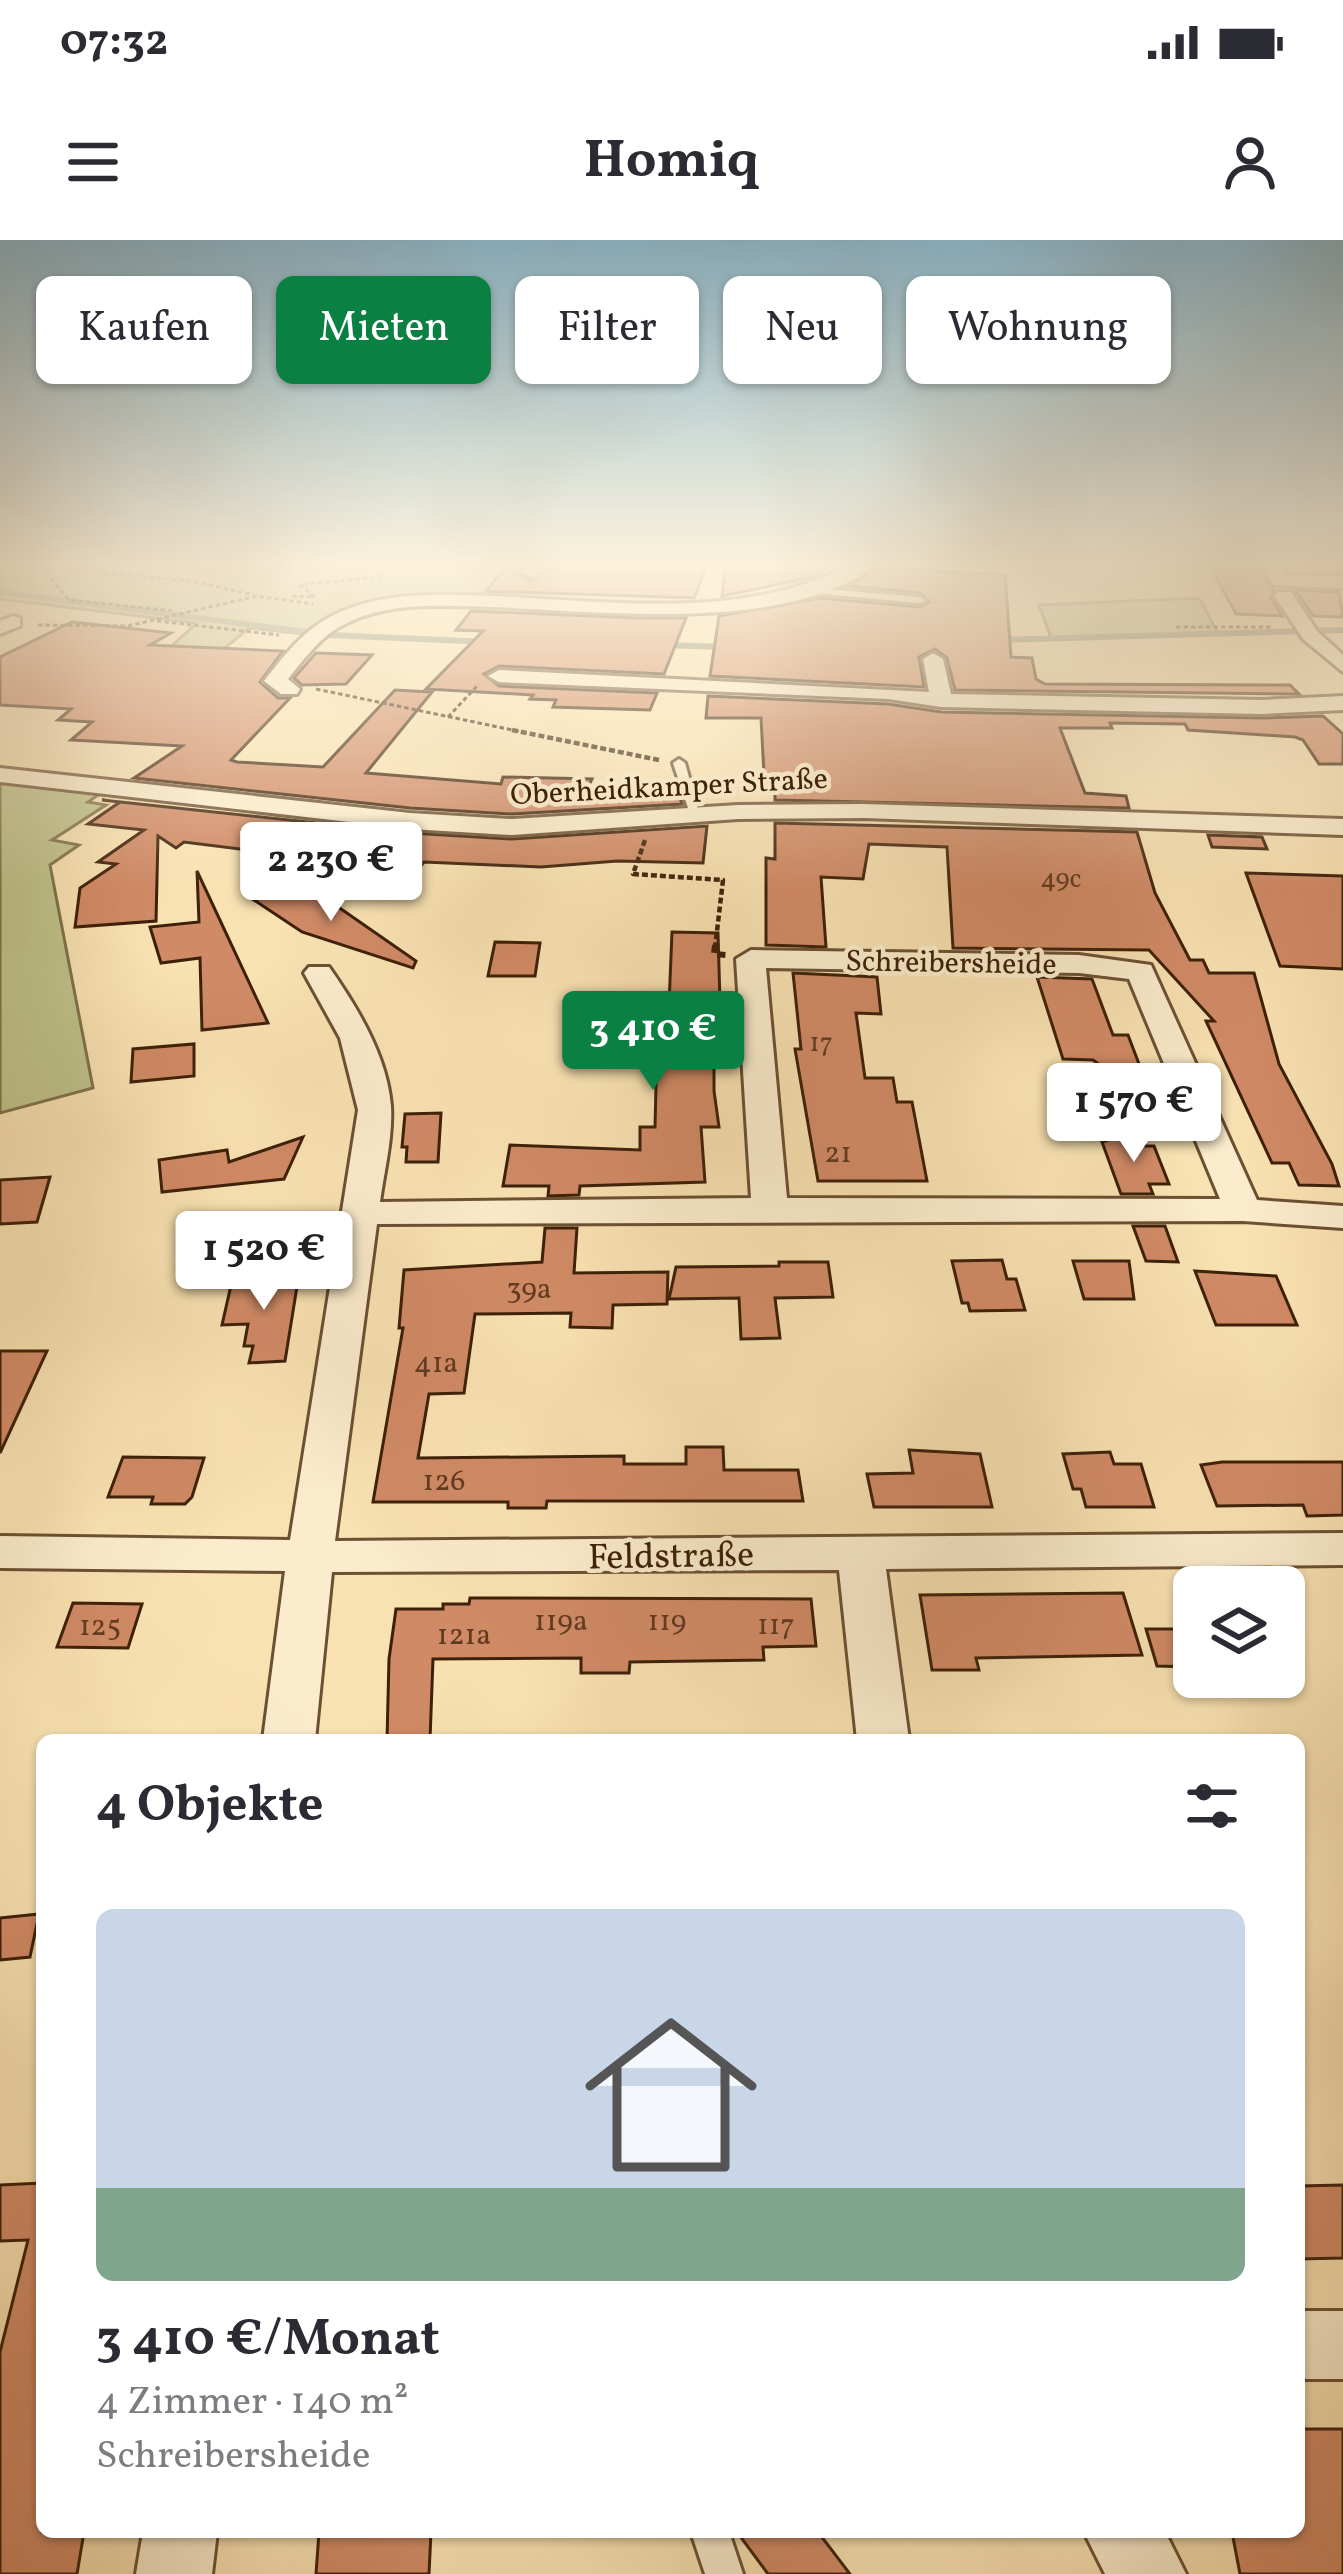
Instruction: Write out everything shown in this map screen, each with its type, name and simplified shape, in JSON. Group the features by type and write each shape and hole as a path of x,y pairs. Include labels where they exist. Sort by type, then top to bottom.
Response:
{"street":[{"path":"283,671 274,681 289,689"},
{"path":"935,671 941,700"},
{"path":"499,676 888,693 941,700 1343,703"},
{"path":"1316,704 1343,724"},
{"name":"Oberheidkamper Straße","path":"0,775 461,825 536,826 696,814 864,811 1343,827"},
{"path":"751,959 770,1209"},
{"name":"Schreibersheide","path":"751,959 1079,964 1141,970 1243,1210"},
{"path":"290,1734 310,1558 375,1110 371,1077 356,1034 319,973"},
{"path":"360,1213 1243,1210 1343,1217"},
{"name":"Feldstraße","path":"0,1552 310,1558 1343,1549"},
{"path":"860,1551 882,1734"},
{"path":"1305,2345 1343,2345"},
{"path":"174,2574 179,2538"},
{"path":"1125,2538 1148,2574"}],"lane":[{"path":"679,764 696,814"},
{"path":"712,2538 724,2574"}],"path":[{"path":"447,718 483,680 499,676"},
{"path":"289,689 317,689 679,764"},
{"path":"648,833 633,874 723,880 714,954 751,959"}],"green space":[{"path":"0,783 105,790 88,802 106,805 52,840 79,845 50,865 93,1088 0,1113"}],"building":[{"path":"0,671 268,671 260,682 278,698 290,698 231,760 323,767 395,690 432,692 366,773 501,784 503,777 592,779 585,794 680,797 682,804 512,814 410,808 134,778 182,746 71,740 92,722 58,720 71,709 0,705"},
{"path":"300,671 358,671 346,684 302,685 294,678"},
{"path":"444,671 490,671 484,674 499,686 657,693 650,710 553,707 556,700 530,699 533,695 426,689"},
{"path":"600,671 665,671 664,674"},
{"path":"711,671 921,671 924,687 710,676"},
{"path":"950,671 1034,671 1036,679 1045,684 1290,685 1299,694 955,690"},
{"path":"708,696 888,704 941,712 1323,716 1343,734 1343,764 1319,764 1303,740 1295,737 1188,730 1185,724 1110,723 1112,728 1060,728 1085,793 1126,796 1129,808 775,800 775,793 765,793 761,718 706,718"},
{"path":"102,800 410,833 512,839 707,826 703,863 617,861 541,867 424,862 420,867 374,866 184,842 176,848 158,836 156,921 75,927 80,888 116,864 98,862 144,830 88,824 120,802"},
{"path":"775,823 1137,832 1155,893 1190,960 1203,960 1209,973 1254,973 1279,1064 1339,1186 1299,1185 1289,1163 1272,1163 1206,1021 1214,1021 1149,950 953,948 947,847 869,844 863,879 821,877 826,947 766,945 766,858 775,859"},
{"path":"1208,835 1262,837 1267,849 1212,847"},
{"path":"197,871 268,1023 202,1030 200,958 161,963 150,927 199,922"},
{"path":"1246,873 1343,876 1343,969 1280,966"},
{"path":"308,886 416,961 413,968 302,932 254,900"},
{"path":"672,932 718,933 720,1002 714,1002 714,1091 719,1127 701,1127 705,1182 580,1186 579,1195 548,1196 549,1186 503,1186 510,1145 640,1150 640,1127 655,1127 658,1004 669,1005"},
{"path":"495,942 540,943 535,976 488,976"},
{"path":"793,973 877,977 881,1014 856,1013 865,1078 893,1078 897,1102 912,1102 927,1181 818,1181 795,1049 801,1049"},
{"path":"1037,977 1092,979 1113,1035 1128,1035 1161,1122 1119,1121 1100,1065 1093,1060 1063,1059"},
{"path":"194,1044 194,1076 131,1082 133,1049"},
{"path":"441,1113 438,1162 406,1162 407,1147 402,1147 405,1114"},
{"path":"1130,1132 1135,1146 1154,1146 1169,1184 1149,1184 1153,1194 1121,1194 1102,1142"},
{"path":"303,1137 284,1179 162,1192 159,1160 227,1150 229,1162"},
{"path":"50,1177 37,1222 0,1224 0,1180"},
{"path":"1133,1226 1165,1226 1178,1262 1146,1261"},
{"path":"545,1228 577,1228 574,1273 668,1272 667,1304 613,1305 612,1328 570,1327 571,1313 475,1314 464,1393 429,1394 418,1458 624,1456 624,1464 686,1464 686,1447 723,1447 724,1470 798,1470 803,1501 547,1501 546,1508 508,1508 508,1502 373,1502 403,1328 399,1328 404,1270 542,1262"},
{"path":"1002,1260 1007,1279 1016,1279 1025,1310 970,1311 968,1303 962,1303 952,1261"},
{"path":"1073,1261 1129,1261 1134,1299 1084,1299"},
{"path":"779,1262 828,1262 833,1297 775,1298 780,1338 741,1339 739,1298 669,1299 676,1267 779,1266"},
{"path":"1195,1271 1276,1276 1297,1325 1216,1325"},
{"path":"299,1274 285,1361 249,1363 253,1346 244,1346 248,1324 222,1325 232,1281 249,1275"},
{"path":"0,1351 47,1351 0,1453"},
{"path":"909,1450 980,1454 992,1507 874,1507 867,1474 913,1473"},
{"path":"1110,1452 1114,1464 1141,1464 1154,1507 1086,1507 1081,1489 1073,1489 1063,1454"},
{"path":"123,1457 204,1458 192,1497 185,1504 151,1504 153,1497 108,1497"},
{"path":"1343,1462 1343,1515 1307,1516 1303,1505 1217,1506 1201,1465"},
{"path":"1123,1593 1142,1655 976,1658 979,1670 932,1670 920,1595"},
{"path":"470,1598 811,1599 816,1646 763,1647 764,1660 630,1662 629,1673 581,1673 581,1658 433,1659 430,1734 387,1734 396,1609 469,1604"},
{"path":"73,1603 142,1604 128,1648 57,1647"},
{"path":"1146,1629 1173,1629 1173,1666 1157,1666"},
{"path":"36,1914 30,1957 0,1960 0,1918"},
{"path":"36,2183 36,2538 83,2538 77,2574 0,2574 0,2352 28,2240 0,2241 0,2185"},
{"path":"1343,2185 1343,2258 1305,2259 1305,2186"},
{"path":"1305,2429 1343,2429 1343,2574 1240,2574 1233,2538 1305,2538"},
{"path":"319,2538 431,2538 429,2574 316,2574"},
{"path":"741,2538 823,2538 850,2574 768,2574"}]}
